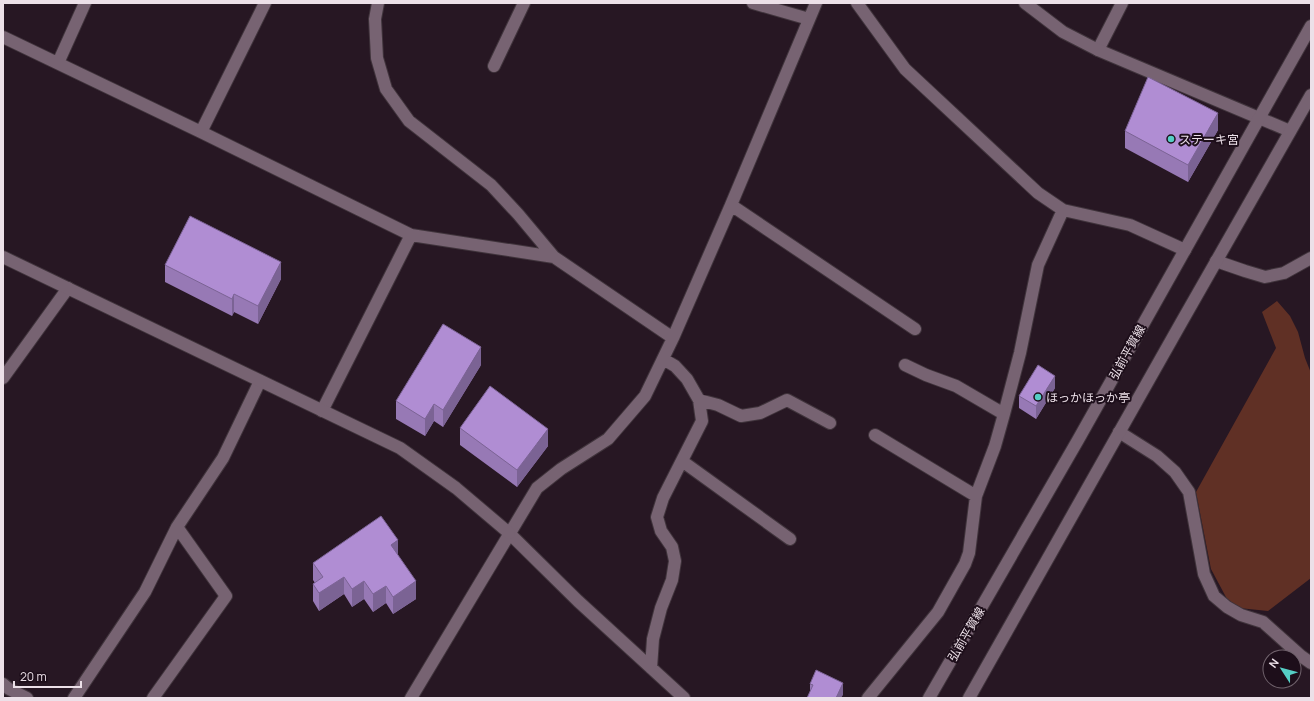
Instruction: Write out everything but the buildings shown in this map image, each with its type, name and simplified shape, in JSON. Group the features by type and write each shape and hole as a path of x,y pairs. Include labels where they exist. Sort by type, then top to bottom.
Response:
{"street":[{"path":"58,63 85,3"},
{"path":"202,132 265,3"},
{"path":"378,3 375,19 377,58 386,89 409,121 491,186 518,214 554,257 673,338"},
{"path":"494,66 524,3"},
{"path":"753,3 809,19"},
{"path":"411,698 537,488 561,469 608,439 645,396 673,338 731,205 816,3"},
{"path":"857,3 905,69 1038,193 1063,210 1130,225 1185,250"},
{"path":"1025,3 1063,32 1098,50 1290,131"},
{"path":"1098,50 1122,3"},
{"name":"弘前平賀線","path":"929,698 1078,440 1311,26"},
{"path":"3,37 202,132 411,235 554,257"},
{"path":"970,698 1119,432 1311,95"},
{"path":"731,205 915,329"},
{"path":"868,698 891,668 934,618 952,589 969,553 976,496 1004,414 1020,353 1038,265 1063,210"},
{"path":"322,411 411,235"},
{"path":"3,257 400,448 456,488 509,533 578,601 684,698"},
{"path":"1216,261 1265,277 1284,273 1311,258"},
{"path":"3,378 68,288"},
{"path":"651,668 653,639 661,608 672,580 675,561 672,547 661,531 657,517 663,498 702,422 699,400 687,380 675,366 663,358"},
{"path":"905,365 926,375 956,386 1004,414"},
{"path":"74,698 145,592 177,527 224,458 260,381"},
{"path":"699,400 718,405 741,416 760,413 788,400 830,424"},
{"path":"1119,432 1157,456 1175,472 1189,492 1204,574 1214,596 1227,607 1241,615 1263,622 1311,663"},
{"path":"875,435 976,496"},
{"path":"682,461 790,539"},
{"path":"153,698 226,596 177,527"},
{"path":"3,684 9,689 27,698"}],"shaded area":[{"path":"1277,301 1290,316 1298,332 1311,373 1311,578 1268,611 1239,608 1227,599 1211,569 1196,492 1276,348 1262,312"}],"place":[{"name":"ステーキ宮","path":"1171,139"},
{"name":"ほっかほっか亭","path":"1038,397"}]}
